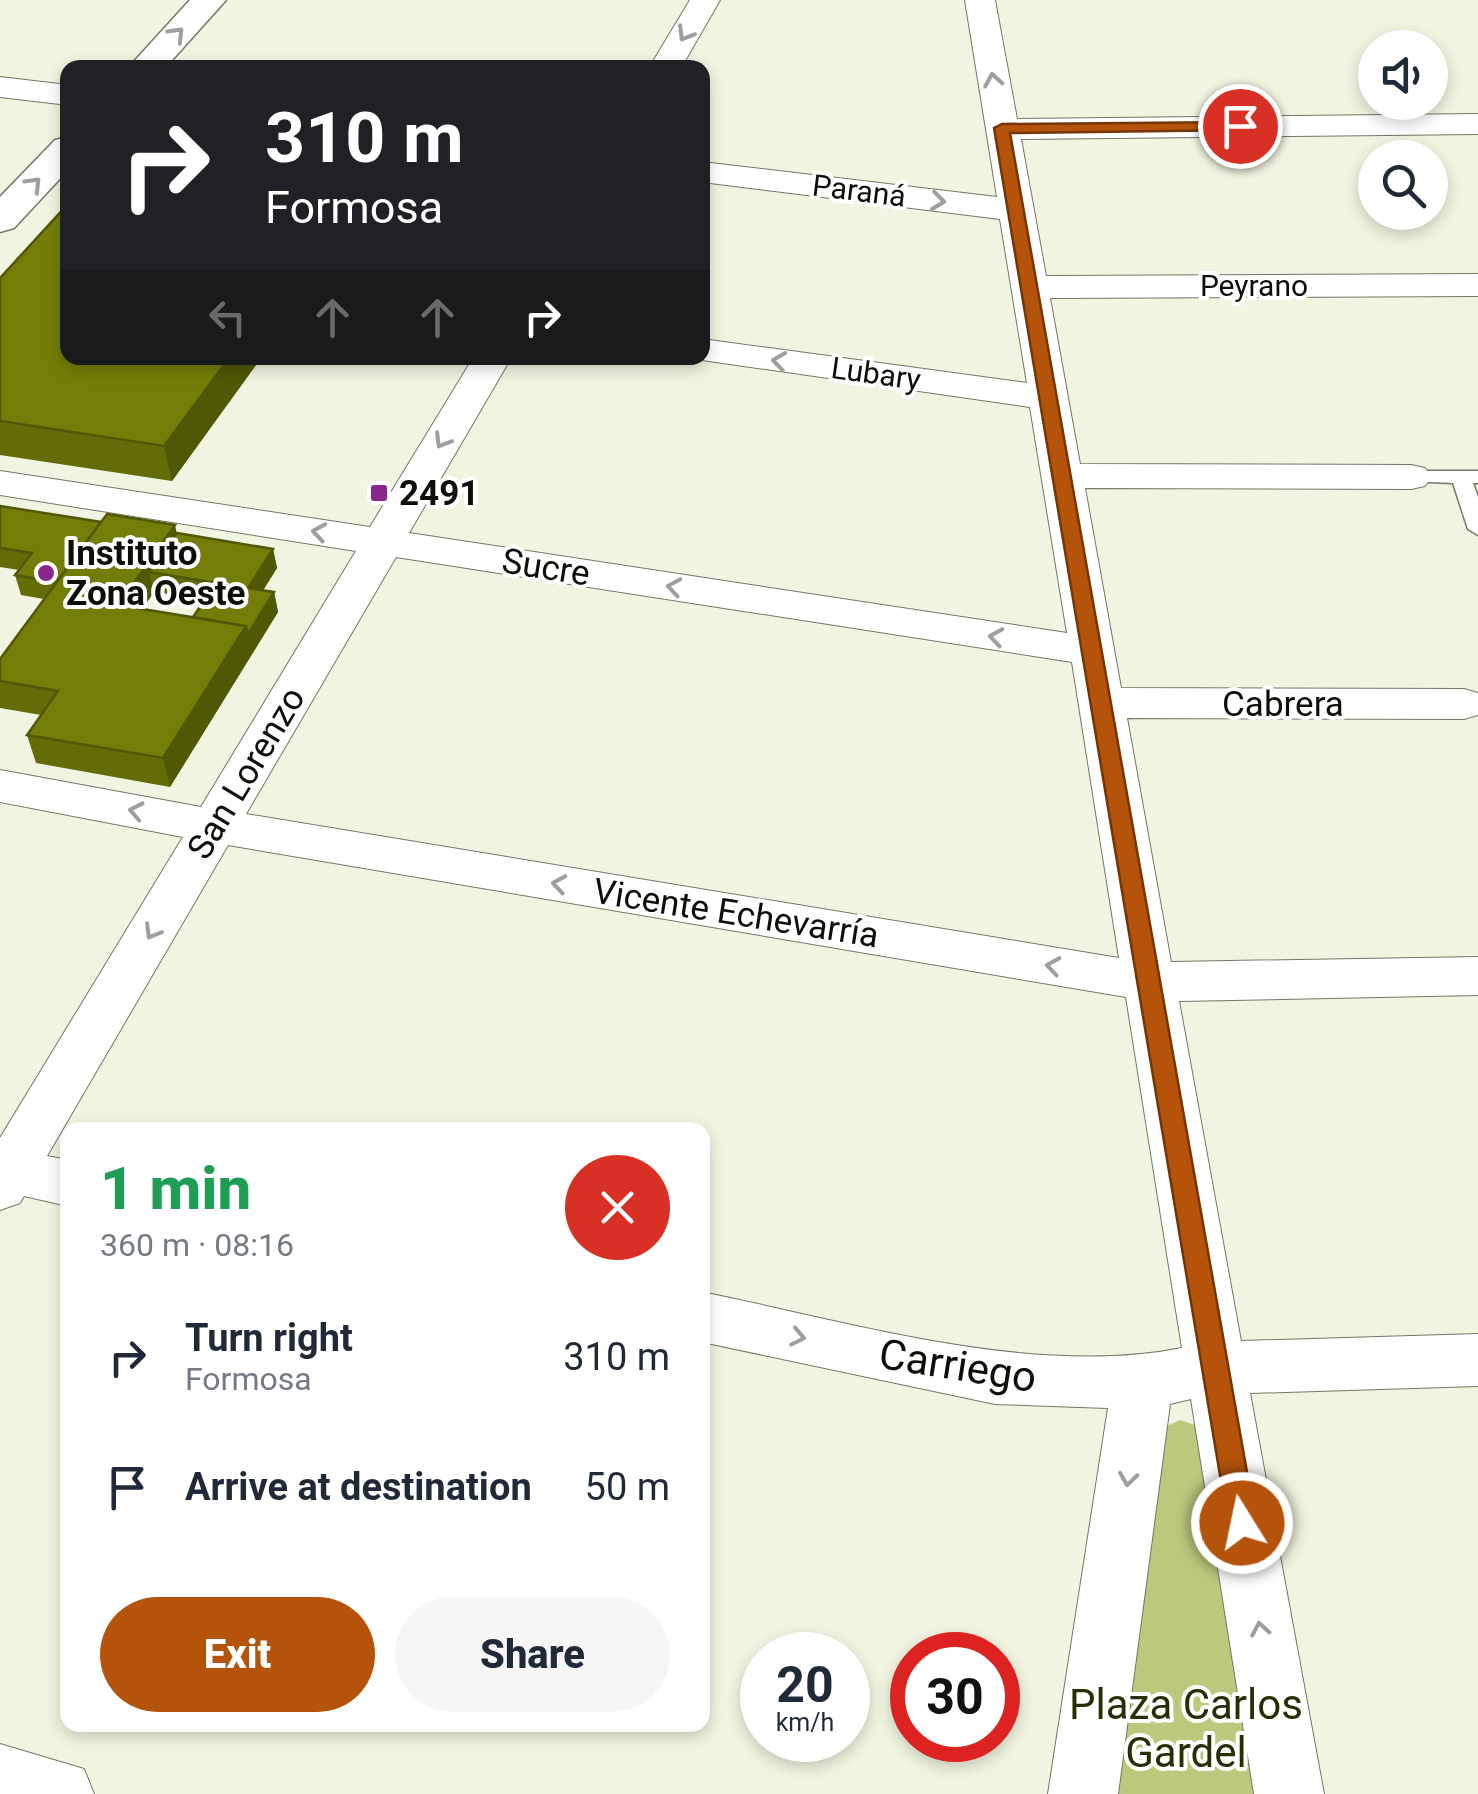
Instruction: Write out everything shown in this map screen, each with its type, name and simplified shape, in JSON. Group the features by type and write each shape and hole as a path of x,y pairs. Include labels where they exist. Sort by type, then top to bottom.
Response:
{"main road":[{"path":"153,60 209,0"},
{"path":"0,220 60,156"}],"street":[{"path":"669,60 705,0"},
{"path":"980,0 1288,1794"},
{"path":"0,87 60,94"},
{"path":"1002,128 1478,124"},
{"name":"Paraná","path":"710,173 1016,210"},
{"name":"Peyrano","path":"1030,287 1478,285"},
{"name":"Lubary","path":"710,351 1048,398"},
{"name":"San Lorenzo","path":"3,1176 488,365"},
{"path":"1062,476 1411,477"},
{"name":"Sucre","path":"0,482 1092,652"},
{"name":"Cabrera","path":"1101,703 1464,704"},
{"name":"Vicente Echevarría","path":"0,786 214,826 1149,982 1478,976"},
{"path":"3,1176 60,1182"},
{"name":"Carriego","path":"710,1318 995,1378 1142,1382 1215,1368 1478,1360"},
{"path":"1082,1794 1142,1382"},
{"path":"0,1778 60,1794"}],"lane":[{"path":"1411,477 1469,477 1478,529"}],"green space":[{"name":"Plaza Carlos Gardel","path":"1180,1420 1195,1425 1262,1794 1112,1794 1162,1434 1167,1426"}],"building":[{"path":"60,213 60,365 224,365 164,446 0,421 0,278"},
{"path":"0,506 101,522 57,582 15,575 32,553 0,548"},
{"path":"107,514 175,525 118,605 246,626 163,758 27,735 58,691 0,681 0,659"},
{"path":"177,533 273,549 248,588 274,592 248,634 246,626 193,617 216,583 149,572"}],"place":[{"name":"2491","path":"379,493"},
{"name":"Instituto Zona Oeste","path":"46,573"}],"route":[{"path":"1240,126 1002,128 1242,1523"}]}
